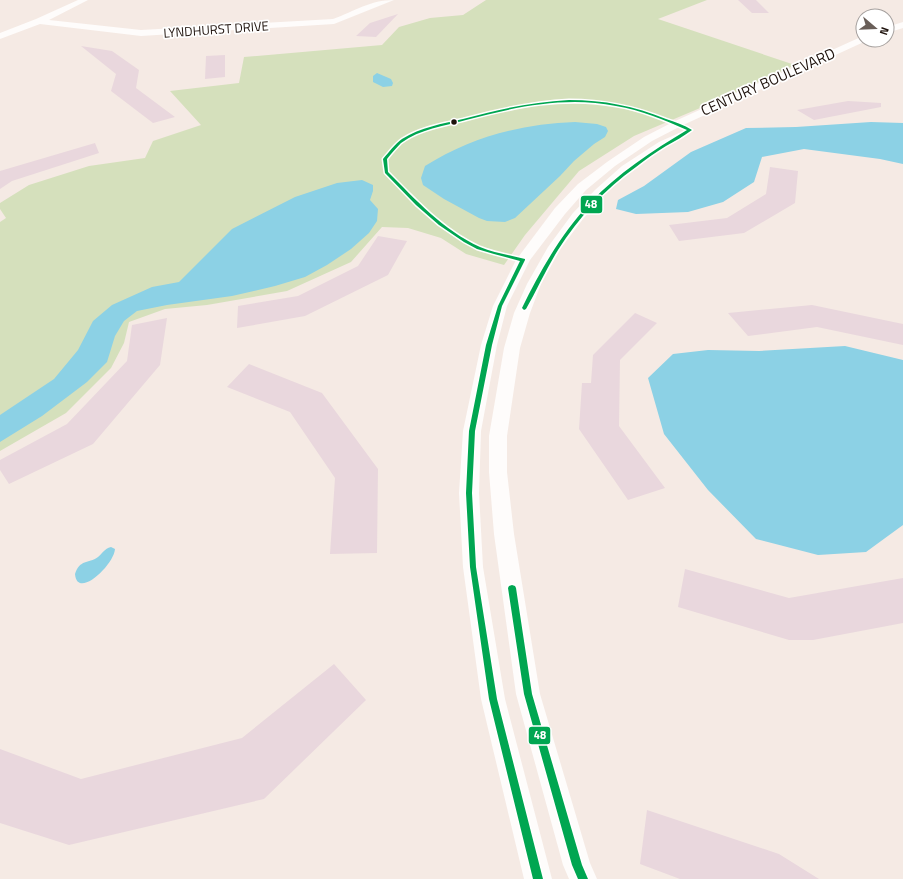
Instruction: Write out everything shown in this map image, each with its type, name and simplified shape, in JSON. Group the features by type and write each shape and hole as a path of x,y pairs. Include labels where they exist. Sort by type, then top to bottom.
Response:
{"street":[{"path":"0,36 39,21 84,0"},
{"name":"LYNDHURST DRIVE","path":"39,21 145,33 334,21 358,10 390,0"},
{"name":"CENTURY BOULEVARD","path":"538,879 493,699 474,567 469,493 472,431 488,345 500,306 524,260 556,217 582,187 611,164 648,139 677,124 855,46"},
{"name":"CENTURY BOULEVARD","path":"730,111 855,47"},
{"name":"CENTURY BOULEVARD","path":"582,879 528,694 504,534 498,472 500,429 512,348 522,313 534,284 555,247 578,216 599,193 626,169 663,144 697,127"}],"green space":[{"path":"486,0 707,0 658,19 795,65 719,100 634,136 579,171 525,235 504,265 466,254 441,238 408,228 382,227 351,262 287,291 207,305 165,309 129,322 124,343 111,368 66,413 0,451 0,222 6,218 0,209 0,203 29,185 89,166 145,158 153,141 201,125 170,91 239,83 244,57 382,45 399,27 430,18 463,15"}],"water":[{"path":"377,73 391,79 393,83 392,86 383,87 373,82 373,76"},
{"path":"575,122 597,124 606,127 608,131 605,137 574,161 515,218 505,222 487,221 444,199 423,185 421,178 425,166 460,147 516,129 555,123"},
{"path":"871,122 903,123 903,164 880,159 804,149 762,157 754,182 723,202 688,212 636,214 616,209 618,200 644,186 691,152 746,128 796,127"},
{"path":"362,180 373,185 370,200 378,209 377,221 369,233 351,249 305,277 275,286 232,296 167,305 137,311 124,321 115,336 107,362 87,382 42,416 0,442 0,415 54,379 78,350 93,321 112,305 152,287 179,282 232,229 295,197 337,183"},
{"path":"845,346 903,360 903,525 866,552 818,555 756,539 708,490 664,434 648,378 673,354 708,350 759,351"},
{"path":"111,547 115,549 113,556 102,571 88,582 82,583 77,581 75,574 79,566 98,557 105,550"}],"building":[{"path":"738,0 756,0 769,13 752,13"},
{"path":"398,14 376,37 356,36 370,23"},
{"path":"81,46 112,51 139,70 136,88 175,117 153,123 111,91 116,74"},
{"path":"225,55 225,77 205,79 206,56"},
{"path":"848,101 881,103 881,107 814,120 797,110"},
{"path":"95,143 99,153 12,181 0,189 0,171"},
{"path":"770,167 798,171 795,203 744,233 679,241 669,225 727,218 766,194"},
{"path":"378,236 407,241 388,275 305,316 237,328 238,306 298,296 358,266"},
{"path":"812,305 903,324 903,345 817,327 748,336 728,313"},
{"path":"635,313 657,323 620,360 619,426 665,488 628,500 579,429 582,383 591,383 593,355"},
{"path":"167,318 160,365 93,444 9,484 0,470 0,460 67,424 127,361 132,325"},
{"path":"249,364 322,393 378,469 377,553 330,554 335,478 290,412 227,387"},
{"path":"685,569 789,598 903,578 903,623 813,640 789,640 678,607"},
{"path":"334,664 366,700 264,799 69,845 0,823 0,749 81,779 242,738"},
{"path":"647,810 779,854 819,879 680,879 640,864"}],"transit line":[{"name":"48","path":"538,879 493,699 473,567 469,493 472,431 489,345 500,306 523,260 479,248 465,241 440,224 386,172 385,159 400,142 427,129 515,107 551,102 588,101 628,107 670,121 690,130"},
{"name":"48","path":"524,308 539,277 555,250 572,226 591,204 611,184 634,166 690,130"},
{"name":"48","path":"512,588 528,694 577,865 583,879"}]}
